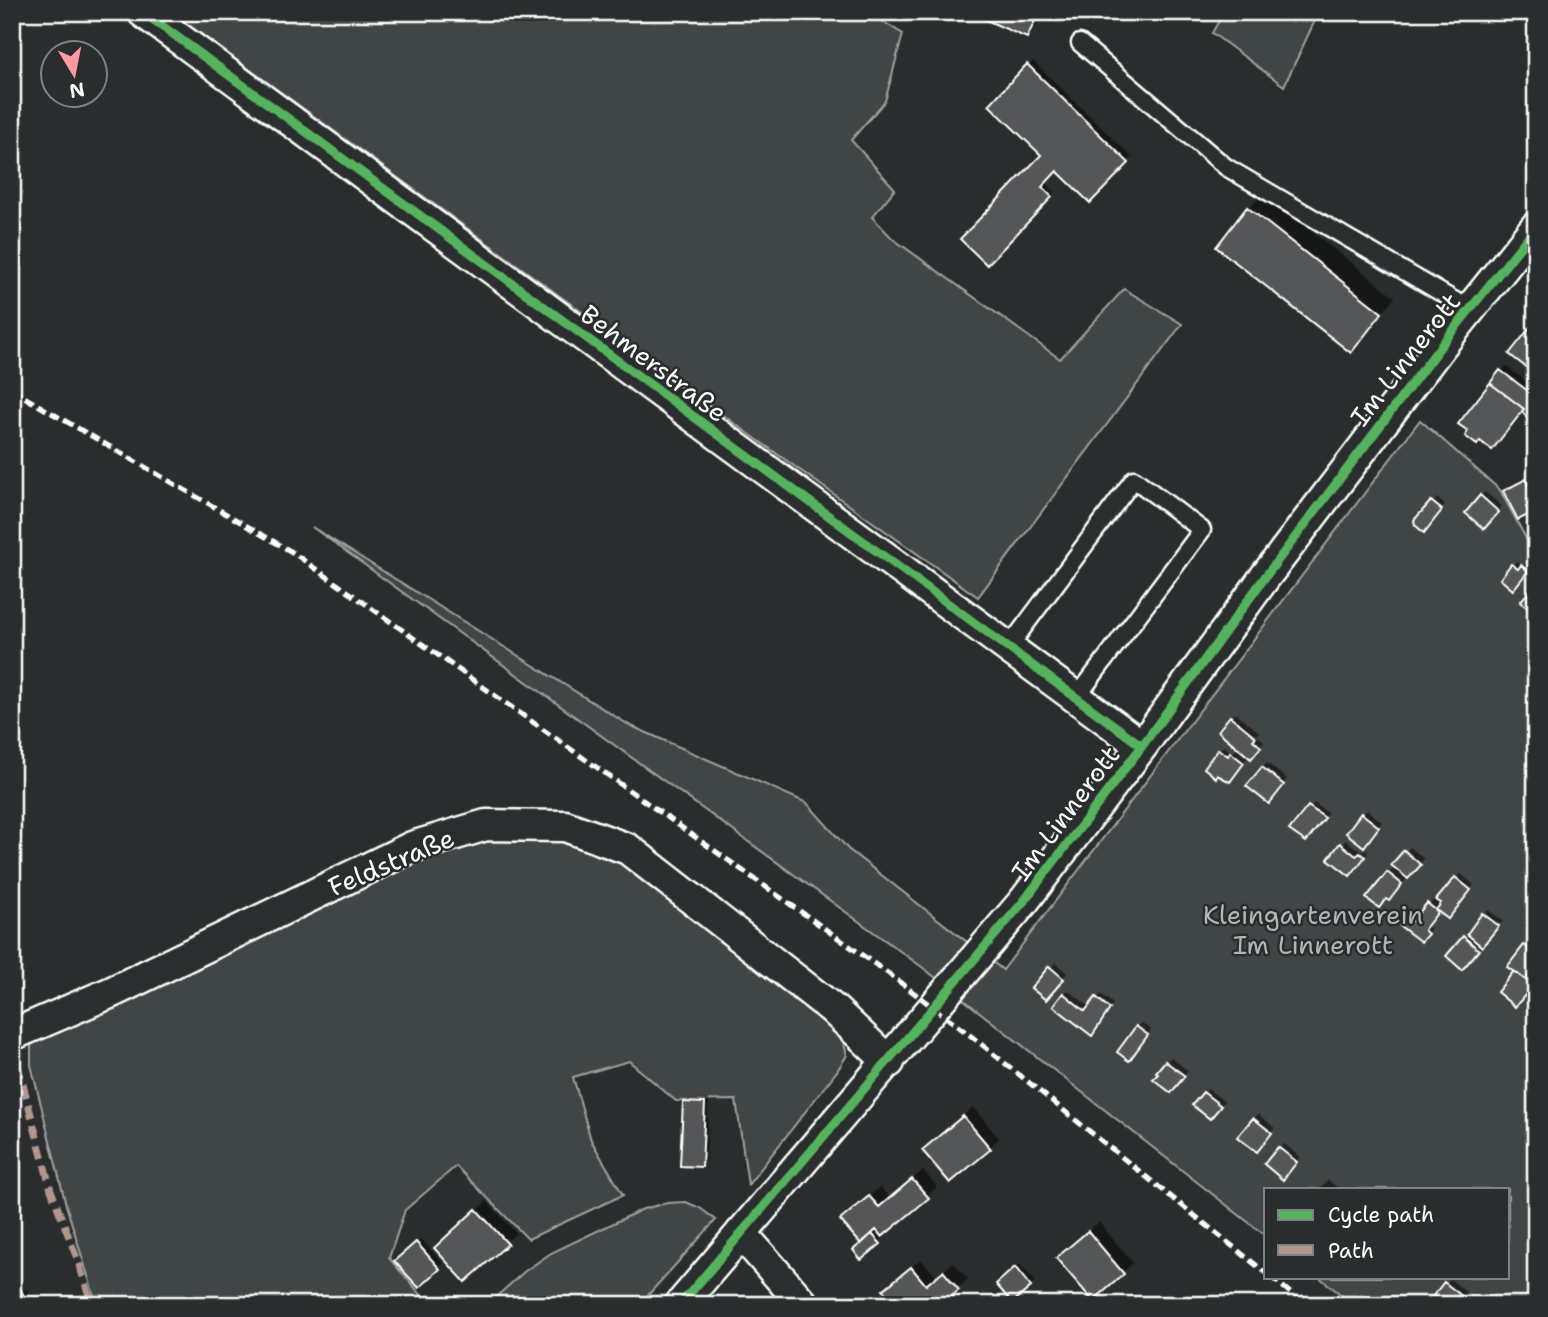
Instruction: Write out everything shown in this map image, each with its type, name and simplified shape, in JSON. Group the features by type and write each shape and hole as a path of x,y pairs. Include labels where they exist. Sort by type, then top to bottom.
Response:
{"street":[{"name":"Behmerstraße","path":"143,12 1142,747"},
{"name":"Im Linnerott","path":"680,1305 1024,901 1142,747 1265,577 1469,309 1536,227"},
{"name":"Feldstraße","path":"12,1035 112,992 412,847 486,825 565,826 628,849 833,1009 888,1062"},
{"path":"741,1233 804,1305"}],"lane":[{"path":"1080,43 1226,167 1469,309"},
{"path":"1008,648 1134,479 1202,530 1077,697"}],"green space":[{"path":"171,12 867,12 903,34 885,101 851,140 895,189 872,217 893,239 1060,359 1124,289 1182,324 978,597 738,426"},
{"path":"1224,12 1319,12 1284,86 1212,33"},
{"name":"Kleingartenverein Im Linnerott","path":"1420,420 1500,490 1536,557 1536,1305 1354,1305 1320,1278 1510,1278 1510,1188 1264,1188 1264,1234 922,967 312,527 629,725 807,803 848,849 1003,970"},
{"path":"566,835 635,865 761,962 835,1031 844,1044 847,1055 837,1071 748,1185 736,1100 676,1101 629,1061 573,1077 591,1140 623,1195 528,1239 456,1166 405,1210 389,1258 430,1305 97,1305 66,1205 31,1065 31,1046 35,1036 352,884 473,838"},
{"path":"686,1202 716,1220 639,1305 487,1305 525,1271 551,1253 643,1209"}],"building":[{"path":"968,12 1039,12 1027,38"},
{"path":"1027,64 1129,163 1090,203 1057,171 1042,187 1052,197 987,265 960,239 1041,155 989,105"},
{"path":"1247,207 1382,313 1351,353 1216,247"},
{"path":"1536,320 1536,375 1509,354"},
{"path":"1500,370 1536,397 1536,432 1522,411 1524,409 1490,383"},
{"path":"1490,383 1524,409 1492,450 1480,441 1477,445 1465,436 1468,431 1458,424"},
{"path":"1526,479 1536,501 1526,507 1530,514 1518,520 1503,491"},
{"path":"1480,495 1499,512 1484,529 1465,513"},
{"path":"1431,501 1442,510 1424,533 1415,525 1414,520"},
{"path":"1511,564 1518,569 1521,565 1528,571 1513,590 1500,579"},
{"path":"1536,585 1536,614 1520,602"},
{"path":"1230,716 1256,737 1253,740 1261,747 1251,759 1218,731"},
{"path":"1218,749 1228,756 1230,752 1244,763 1230,782 1217,775 1216,778 1204,768"},
{"path":"1262,767 1284,785 1269,804 1246,786"},
{"path":"1308,806 1325,818 1306,842 1289,830"},
{"path":"1361,813 1379,827 1364,847 1346,833"},
{"path":"1340,843 1356,856 1360,853 1365,857 1350,876 1328,859"},
{"path":"1404,850 1421,865 1408,879 1391,865"},
{"path":"1387,872 1402,884 1389,901 1386,899 1379,908 1366,898"},
{"path":"1455,877 1471,890 1448,919 1436,910 1441,903 1436,900"},
{"path":"1427,903 1438,912 1424,930 1428,934 1421,942 1400,926 1408,917 1412,921"},
{"path":"1482,913 1499,926 1482,947 1467,934"},
{"path":"1463,936 1479,950 1462,970 1446,956"},
{"path":"1524,945 1536,954 1536,967 1526,980 1507,967"},
{"path":"1049,966 1064,979 1046,1000 1031,988"},
{"path":"1514,971 1533,986 1515,1007 1497,992"},
{"path":"1063,993 1085,1011 1096,997 1110,1009 1092,1036 1053,1006"},
{"path":"1136,1026 1148,1035 1129,1061 1117,1052"},
{"path":"1165,1061 1185,1076 1171,1093 1153,1079"},
{"path":"1203,1092 1221,1106 1210,1119 1192,1105"},
{"path":"683,1102 705,1103 702,1167 680,1166"},
{"path":"963,1116 991,1149 950,1183 922,1150"},
{"path":"1253,1118 1272,1133 1257,1152 1237,1137"},
{"path":"1278,1147 1297,1162 1283,1180 1264,1164"},
{"path":"912,1179 929,1198 882,1237 876,1230 861,1244 840,1220 869,1196 879,1207"},
{"path":"476,1209 508,1244 465,1282 434,1248"},
{"path":"1088,1231 1124,1274 1093,1301 1056,1258"},
{"path":"872,1234 881,1244 861,1260 853,1250"},
{"path":"416,1242 440,1269 419,1288 394,1261"},
{"path":"911,1267 926,1285 943,1271 959,1290 942,1305 895,1305 883,1290"},
{"path":"1015,1267 1031,1287 1012,1303 996,1284"},
{"path":"1444,1282 1463,1297 1457,1305 1443,1305 1433,1296"},
{"path":"21,1290 28,1305 12,1305 12,1294"}],"railway":[{"path":"12,390 292,552 889,974 971,1036 1264,1271"},
{"path":"1272,1278 1305,1305"}],"marked path":[{"path":"12,1043 51,1190 92,1305"}],"cycle path":[{"path":"143,12 1142,746"},
{"path":"680,1305 1024,901 1142,746 1265,577 1443,343 1536,227"}]}
